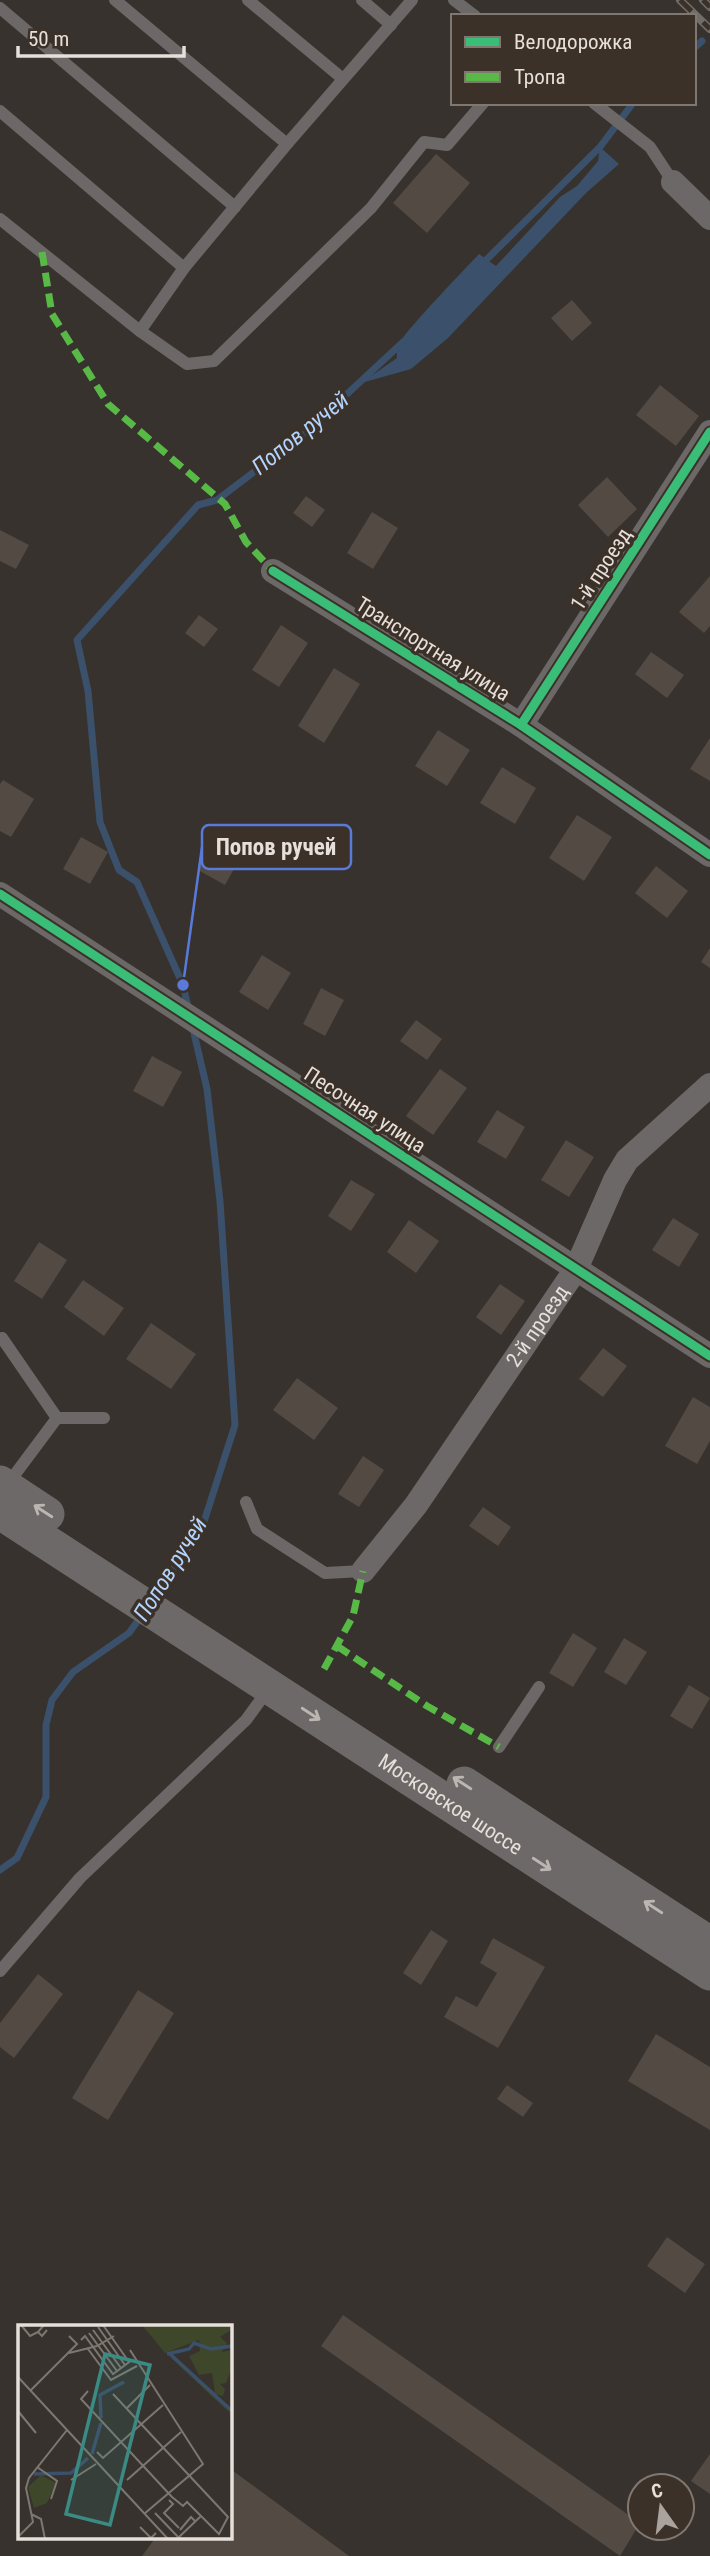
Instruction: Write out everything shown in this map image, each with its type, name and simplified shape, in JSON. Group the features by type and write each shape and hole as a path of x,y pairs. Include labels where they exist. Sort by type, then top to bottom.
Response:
{"main road":[{"path":"2,1494 199,1627"},
{"name":"Московское шоссе","path":"199,1627 270,1687 710,1973"},
{"name":"Московское шоссе","path":"199,1627 710,1944"}],"street":[{"path":"673,182 710,218"},
{"name":"1-й проезд","path":"522,725 710,432"},
{"name":"Транспортная улица","path":"273,570 522,725 710,855"},
{"name":"Песочная улица","path":"0,894 710,1356"},
{"name":"2-й проезд","path":"363,1571 416,1505 576,1269 615,1180 627,1160 710,1085"}],"lane":[{"path":"115,0 287,144"},
{"path":"248,0 343,79"},
{"path":"362,0 391,24"},
{"path":"140,331 184,268 412,0"},
{"path":"454,0 472,14"},
{"path":"0,8 235,207"},
{"path":"0,219 140,331 187,364 214,361 371,208 424,142 447,145 481,105"},
{"path":"597,105 650,147 673,182"},
{"path":"0,111 184,268"},
{"path":"2,1338 57,1418"},
{"path":"57,1418 104,1418"},
{"path":"2,1494 57,1418"},
{"path":"246,1502 257,1529 325,1573 363,1571"},
{"path":"0,1971 80,1878 246,1720 270,1687"},
{"path":"499,1747 539,1687"}],"water":[{"path":"600,147 619,164 586,193 448,338 411,369 361,383 397,358 397,348 401,340 479,254 496,266 560,197 577,186 598,161"}],"building":[{"path":"436,154 470,183 427,233 393,203"},
{"path":"572,300 592,323 572,341 551,318"},
{"path":"660,385 699,416 676,446 636,415"},
{"path":"607,477 637,509 608,537 578,505"},
{"path":"306,496 325,510 312,527 293,513"},
{"path":"372,512 398,528 373,569 347,553"},
{"path":"0,530 29,545 16,569 0,561"},
{"path":"710,576 710,626 704,633 679,612"},
{"path":"199,615 218,629 204,647 185,633"},
{"path":"281,625 308,643 279,687 252,670"},
{"path":"651,652 684,675 667,698 635,674"},
{"path":"334,668 360,684 324,743 298,726"},
{"path":"438,730 470,750 447,786 415,766"},
{"path":"710,738 710,781 690,769"},
{"path":"502,767 536,788 515,824 480,803"},
{"path":"3,780 34,799 11,837 0,831 0,784"},
{"path":"577,815 612,837 584,881 549,858"},
{"path":"218,834 245,849 225,885 198,870"},
{"path":"81,837 108,852 90,884 63,869"},
{"path":"656,866 688,891 667,918 635,893"},
{"path":"710,948 710,968 701,962"},
{"path":"262,955 291,973 268,1010 239,992"},
{"path":"321,988 344,1000 325,1036 303,1024"},
{"path":"416,1020 442,1039 427,1060 400,1041"},
{"path":"152,1056 182,1072 163,1107 133,1091"},
{"path":"440,1069 467,1088 433,1135 406,1116"},
{"path":"497,1110 525,1127 506,1159 477,1142"},
{"path":"566,1140 594,1157 569,1197 541,1180"},
{"path":"351,1180 375,1194 351,1231 328,1216"},
{"path":"673,1218 699,1234 679,1267 652,1250"},
{"path":"409,1220 439,1241 416,1273 387,1252"},
{"path":"39,1242 67,1260 42,1299 14,1281"},
{"path":"83,1280 124,1308 104,1336 64,1307"},
{"path":"500,1284 525,1301 501,1335 476,1317"},
{"path":"151,1323 196,1354 171,1389 126,1359"},
{"path":"603,1348 627,1366 603,1397 579,1379"},
{"path":"297,1378 338,1408 314,1440 273,1410"},
{"path":"693,1397 710,1407 710,1441 697,1464 665,1446"},
{"path":"363,1456 384,1470 359,1507 338,1494"},
{"path":"483,1507 511,1527 498,1546 469,1526"},
{"path":"573,1633 597,1648 573,1687 549,1673"},
{"path":"624,1638 647,1652 626,1685 604,1672"},
{"path":"689,1685 710,1698 692,1729 670,1716"},
{"path":"431,1930 448,1941 421,1985 403,1973"},
{"path":"493,1938 545,1967 498,2048 444,2017 456,1996 477,2007 497,1973 480,1963"},
{"path":"38,1974 63,1994 14,2058 0,2047 0,2023"},
{"path":"138,1990 174,2013 108,2120 72,2098"},
{"path":"656,2034 710,2067 710,2130 628,2081"},
{"path":"507,2085 533,2103 523,2117 497,2099"},
{"path":"667,2237 705,2264 685,2293 647,2266"},
{"path":"343,2315 626,2513 626,2542 628,2542 620,2556 321,2346"},
{"path":"710,2454 710,2494 696,2484 696,2474"},
{"path":"231,2469 349,2556 142,2556 155,2538 231,2538"}],"waterway":[{"name":"Попов ручей","path":"696,46 702,41"},
{"name":"Попов ручей","path":"481,265 600,147 632,105"},
{"name":"Попов ручей","path":"188,1007 183,985 137,882 119,870 100,822 88,691 77,640 198,505 217,500 304,434 403,342"},
{"name":"Попов ручей","path":"152,1599 202,1528 235,1425 220,1201 207,1089 193,1029"},
{"name":"Попов ручей","path":"0,1870 17,1858 46,1797 46,1725 52,1700 73,1672 129,1633 142,1615"}],"railway":[{"path":"680,0 694,14"},
{"path":"703,0 710,7"},
{"path":"696,15 710,29"}],"marked path":[{"path":"42,252 52,314 108,404 225,504 246,542 273,571"},
{"path":"324,1669 353,1616 363,1571"},
{"path":"337,1646 427,1706 499,1747"}],"cycle path":[{"path":"521,725 710,432"},
{"path":"273,571 521,725 710,855"},
{"path":"0,894 710,1356"}],"place":[{"name":"Попов ручей","path":"183,985"}]}
